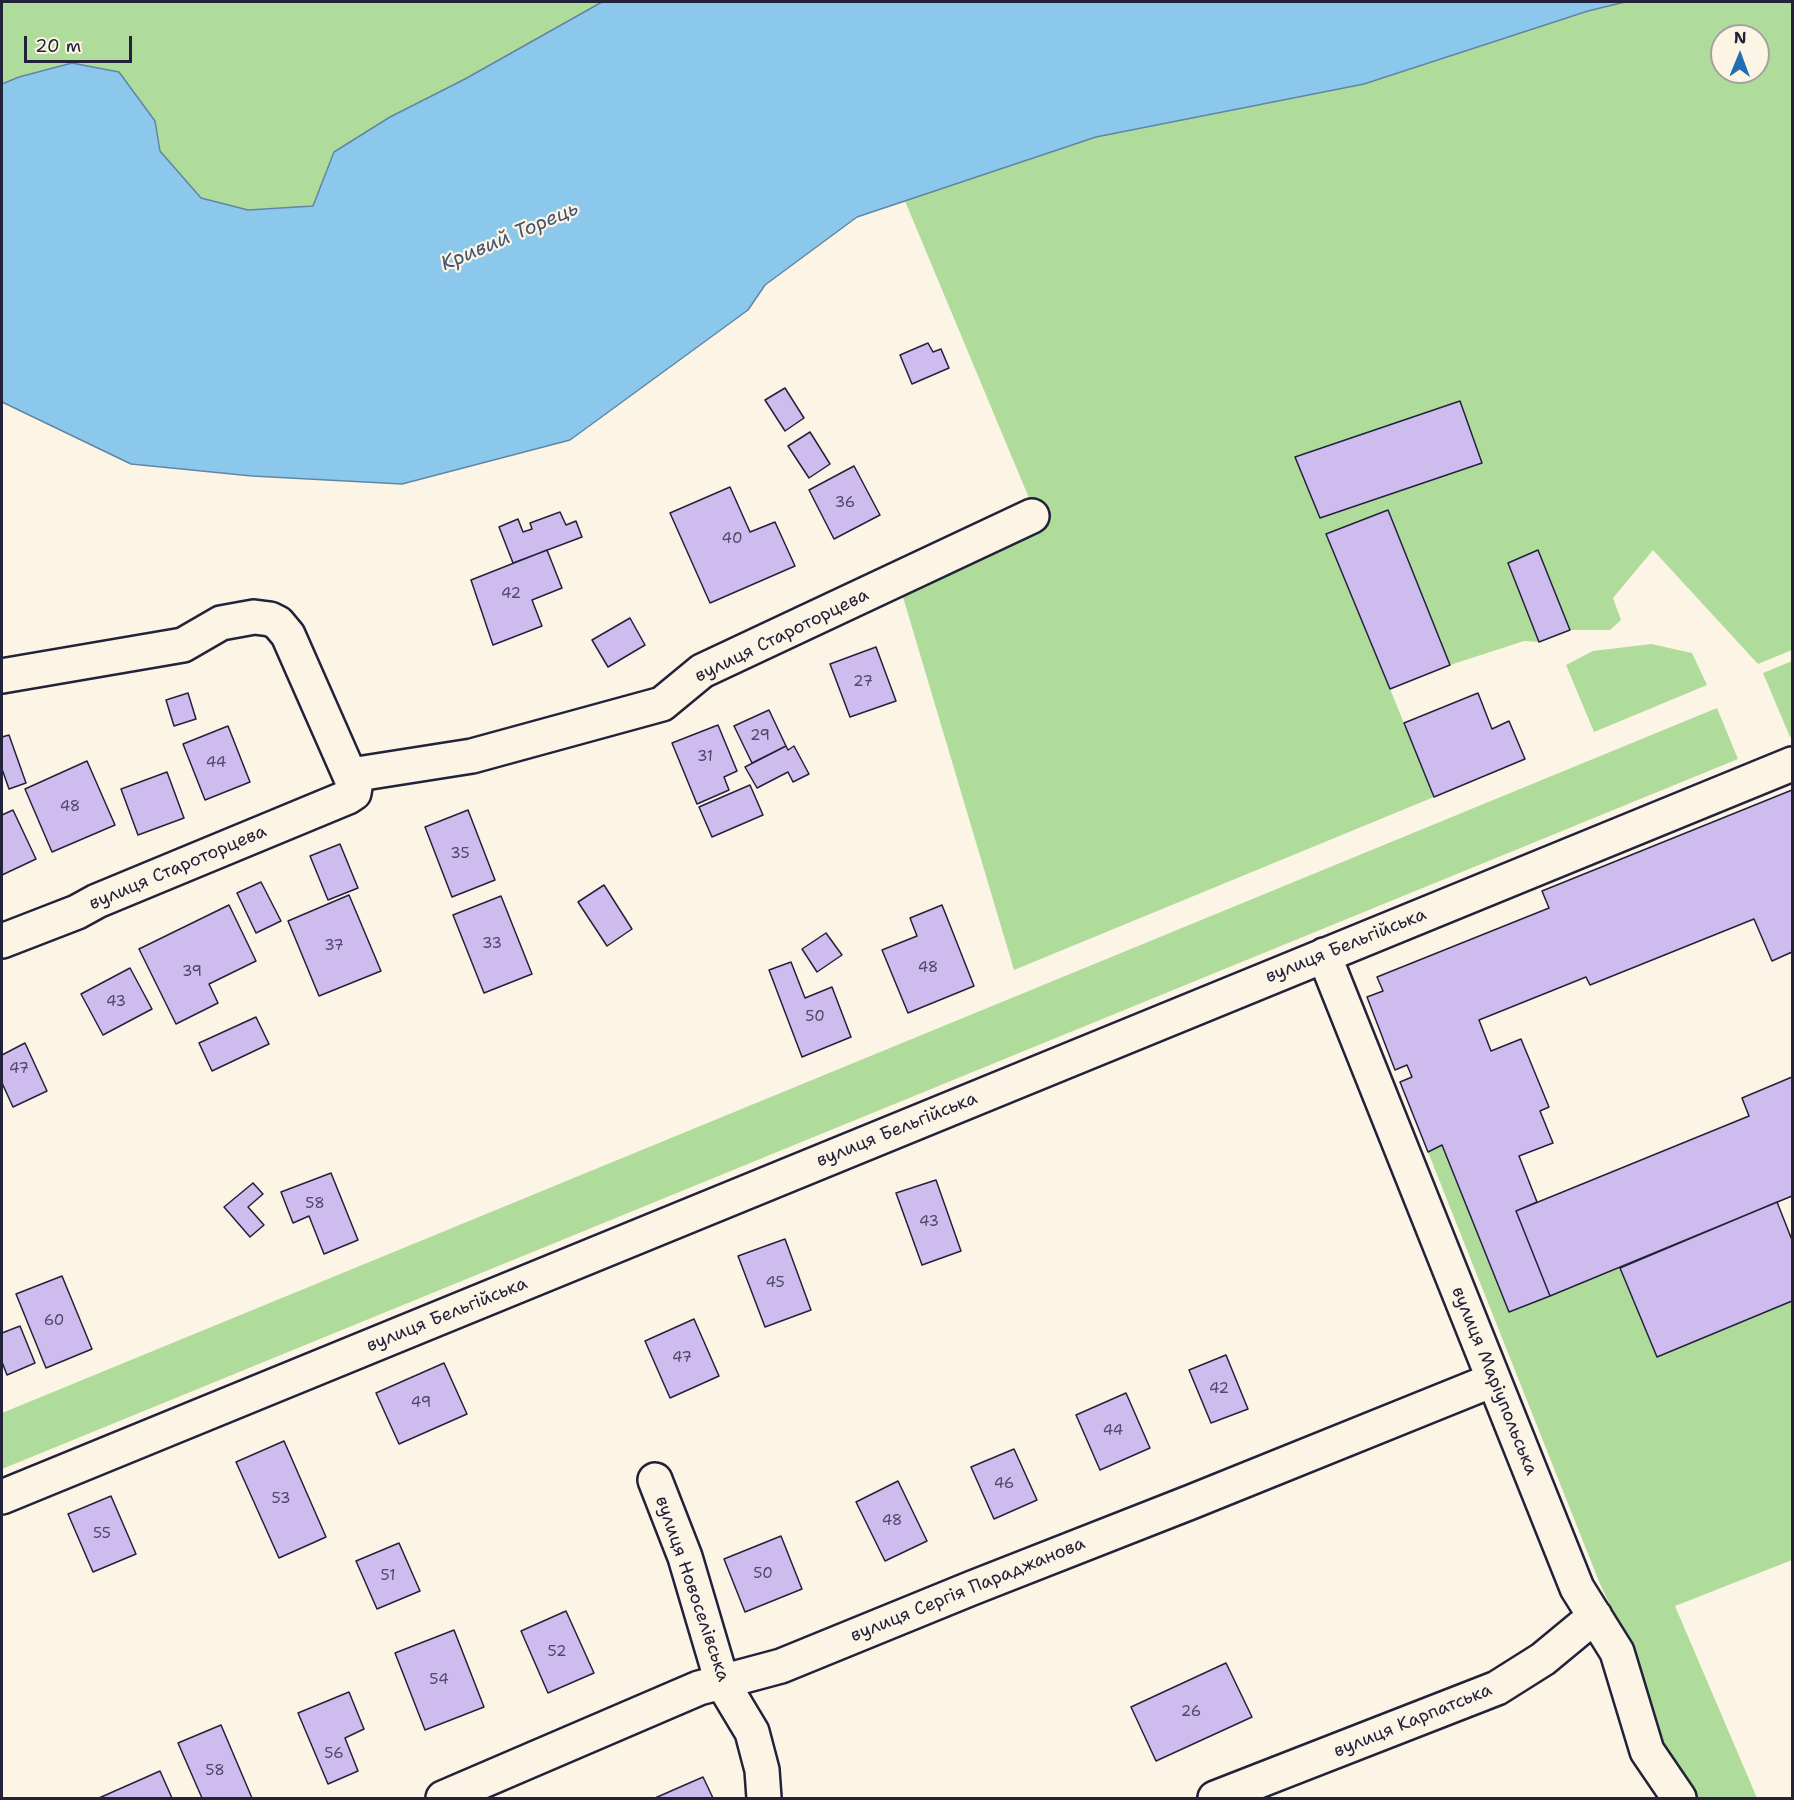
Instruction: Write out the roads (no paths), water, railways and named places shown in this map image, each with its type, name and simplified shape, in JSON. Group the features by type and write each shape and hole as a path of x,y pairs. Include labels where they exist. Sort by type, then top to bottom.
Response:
{"street":[{"name":"вулиця Староторцева","path":"2,941 77,912 97,901 348,797 352,784 472,756 662,704 702,671 1032,516"},
{"path":"2,676 183,645 221,623 254,617 270,619 278,623 288,635 352,784"},
{"name":"вулиця Бельгійська","path":"2,1497 1792,764"},
{"name":"вулиця Маріупольська","path":"1324,955 1577,1588 1617,1652 1647,1751 1679,1798"},
{"name":"вулиця Сергія Параджанова","path":"443,1798 699,1688 781,1666 1493,1380"},
{"name":"вулиця Новоселівська","path":"655,1480 685,1557 722,1682 752,1732 762,1770 764,1798"},
{"name":"вулиця Карпатська","path":"1215,1798 1497,1688 1543,1659 1595,1616"}],"water":[{"name":"Кривий Торець","path":"602,2 1625,2 1588,11 1364,84 1096,137 857,217 765,285 748,310 570,440 402,484 252,476 131,464 2,402 2,84 19,77 72,63 119,72 155,121 160,151 201,198 248,210 313,206 334,152 390,117 465,79"}]}
